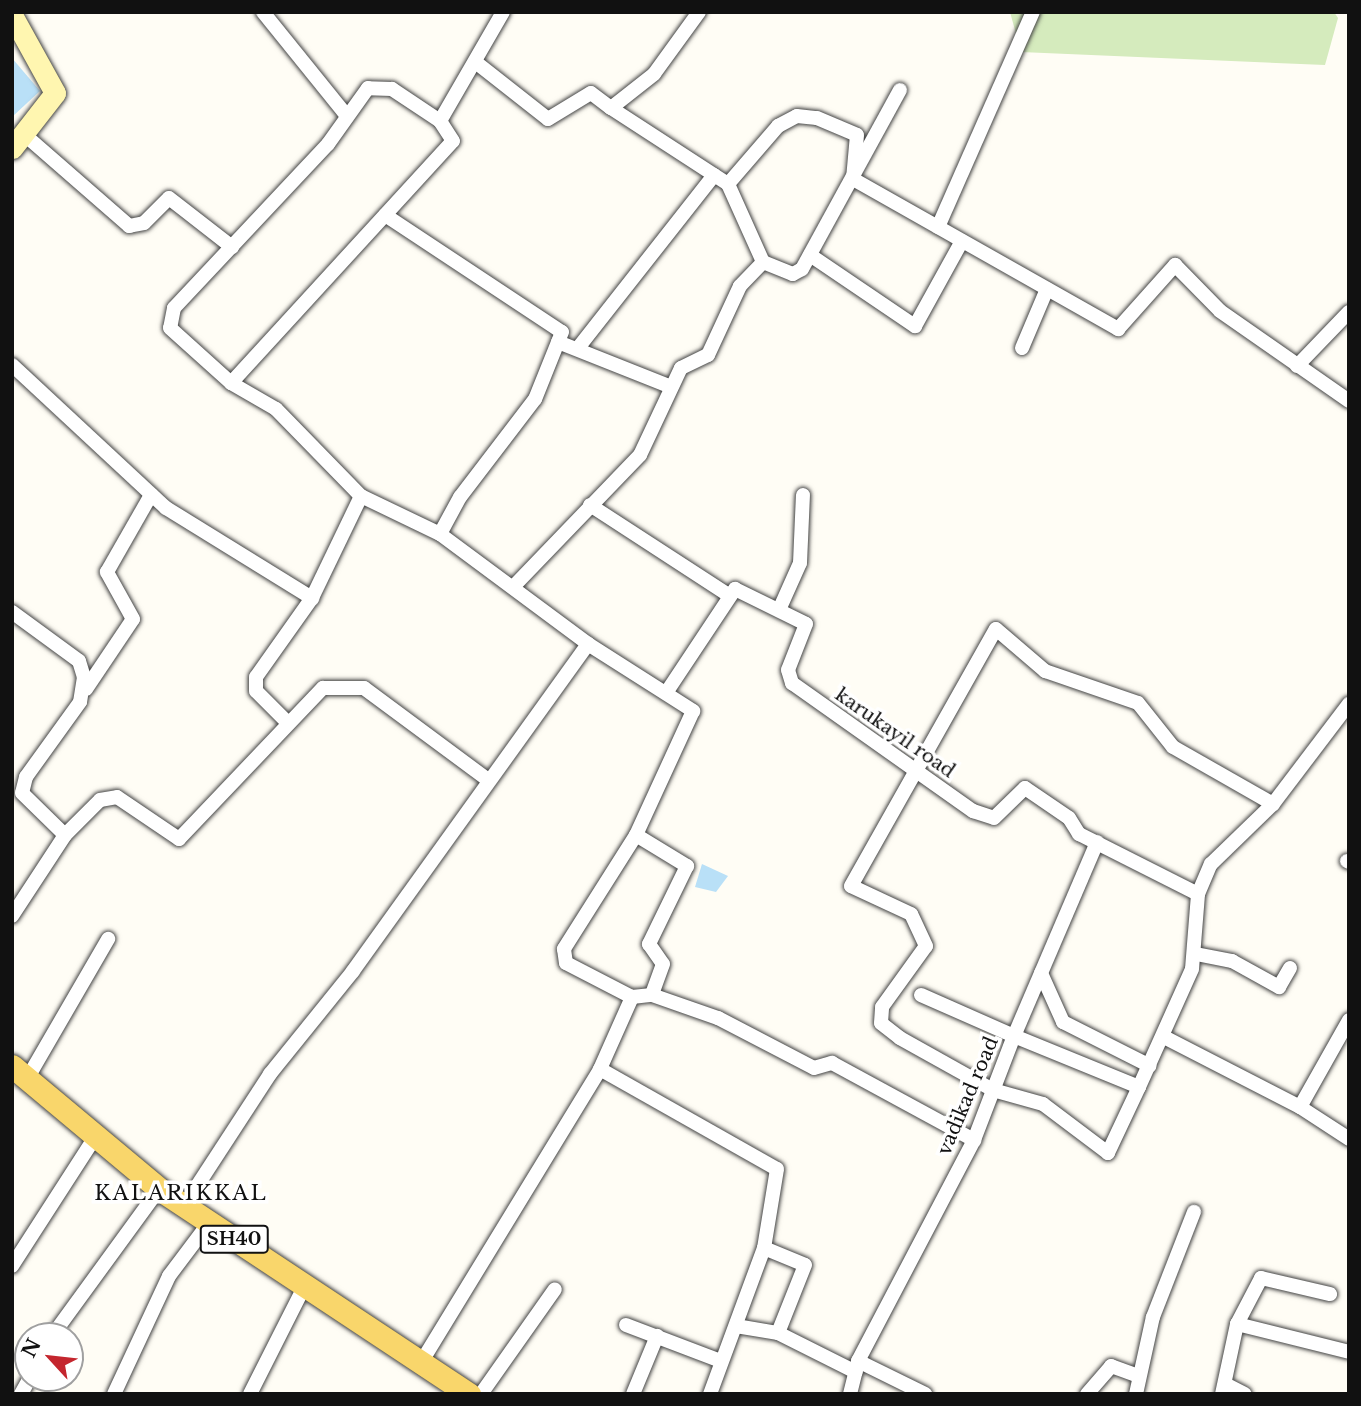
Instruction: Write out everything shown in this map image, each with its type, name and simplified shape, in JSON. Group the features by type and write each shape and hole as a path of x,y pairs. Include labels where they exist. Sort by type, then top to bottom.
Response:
{"main road":[{"name":"SH40","path":"20,1072 159,1189 469,1394"}],"street":[{"path":"263,12 346,115"},
{"path":"440,121 478,64 503,12"},
{"path":"611,108 654,74 699,12"},
{"path":"938,227 1033,12"},
{"path":"12,15 55,93 19,142 129,226 144,223 169,198 232,247"},
{"path":"478,64 548,118 591,93 728,184 763,262 793,274 810,255 900,90"},
{"path":"231,383 453,141 440,121 377,85 346,115 328,144 169,317 170,328 231,383 276,409 361,496 440,534 588,644 693,711 691,721 636,835 562,958 632,997 652,995 718,1018 814,1068 832,1063 974,1140"},
{"path":"728,184 778,126 797,116 857,135 853,179"},
{"path":"578,348 714,175"},
{"path":"853,179 1118,329 1175,265 1220,311 1349,401"},
{"path":"385,215 562,332 535,399 460,496 440,534"},
{"path":"810,255 915,326 962,241"},
{"path":"513,587 640,455 681,368 708,355 740,286 763,262"},
{"path":"1022,348 1047,289"},
{"path":"1297,366 1349,312"},
{"path":"558,342 671,387"},
{"path":"12,365 151,495 312,598"},
{"path":"65,835 22,793 133,619 107,572 151,495"},
{"path":"779,610 800,563 803,495"},
{"path":"286,721 255,682 312,598 361,496"},
{"path":"590,505 727,594 666,693"},
{"name":"karukayil road","path":"727,594 735,589 779,610 807,628 788,670 792,683 988,820 1025,788 1097,842 1198,894"},
{"path":"12,612 79,661 86,689"},
{"path":"1273,804 1173,747 1138,703 1045,671 996,629 914,770 851,886 911,914 926,946 882,1007 881,1023 993,1090 1043,1104 1108,1153 1164,1037 1196,954 1198,894 1212,864 1273,804 1349,705"},
{"path":"184,1206 270,1073 354,971 487,779 588,644"},
{"path":"12,916 65,835 108,796 179,839 286,721 323,688 364,688 487,779"},
{"path":"636,835 687,866 649,944 663,964 652,995"},
{"path":"921,995 1014,1036 1097,842"},
{"path":"20,1072 108,939"},
{"path":"1196,954 1232,961 1279,987 1290,968"},
{"path":"1041,973 1063,1022 1150,1066"},
{"path":"422,1361 600,1069 632,997"},
{"path":"1300,1107 1348,1024"},
{"name":"vadikad road","path":"850,1394 857,1366 974,1140 1014,1036 1139,1087"},
{"path":"1164,1037 1300,1107 1349,1139"},
{"path":"600,1069 775,1164 764,1248 710,1394"},
{"path":"12,1266 16,1250 95,1137"},
{"path":"62,1322 159,1189"},
{"path":"1136,1394 1153,1317 1194,1212"},
{"path":"114,1394 169,1276 209,1223"},
{"path":"764,1248 805,1265 778,1333"},
{"path":"1245,1394 1223,1389 1237,1324 1261,1278 1330,1294"},
{"path":"250,1394 305,1285"},
{"path":"481,1394 555,1289"},
{"path":"1237,1324 1349,1352"},
{"path":"626,1325 721,1361"},
{"path":"736,1326 778,1333 925,1394"},
{"path":"633,1394 657,1336"},
{"path":"1087,1394 1111,1366 1139,1376"}],"green space":[{"path":"1010,12 1334,12 1338,18 1325,65 1021,52"}],"water":[{"path":"12,58 40,91 12,117"},
{"path":"702,864 728,876 716,892 695,887"}],"district":[{"name":"KALARIKKAL","path":"181,1193"}]}
